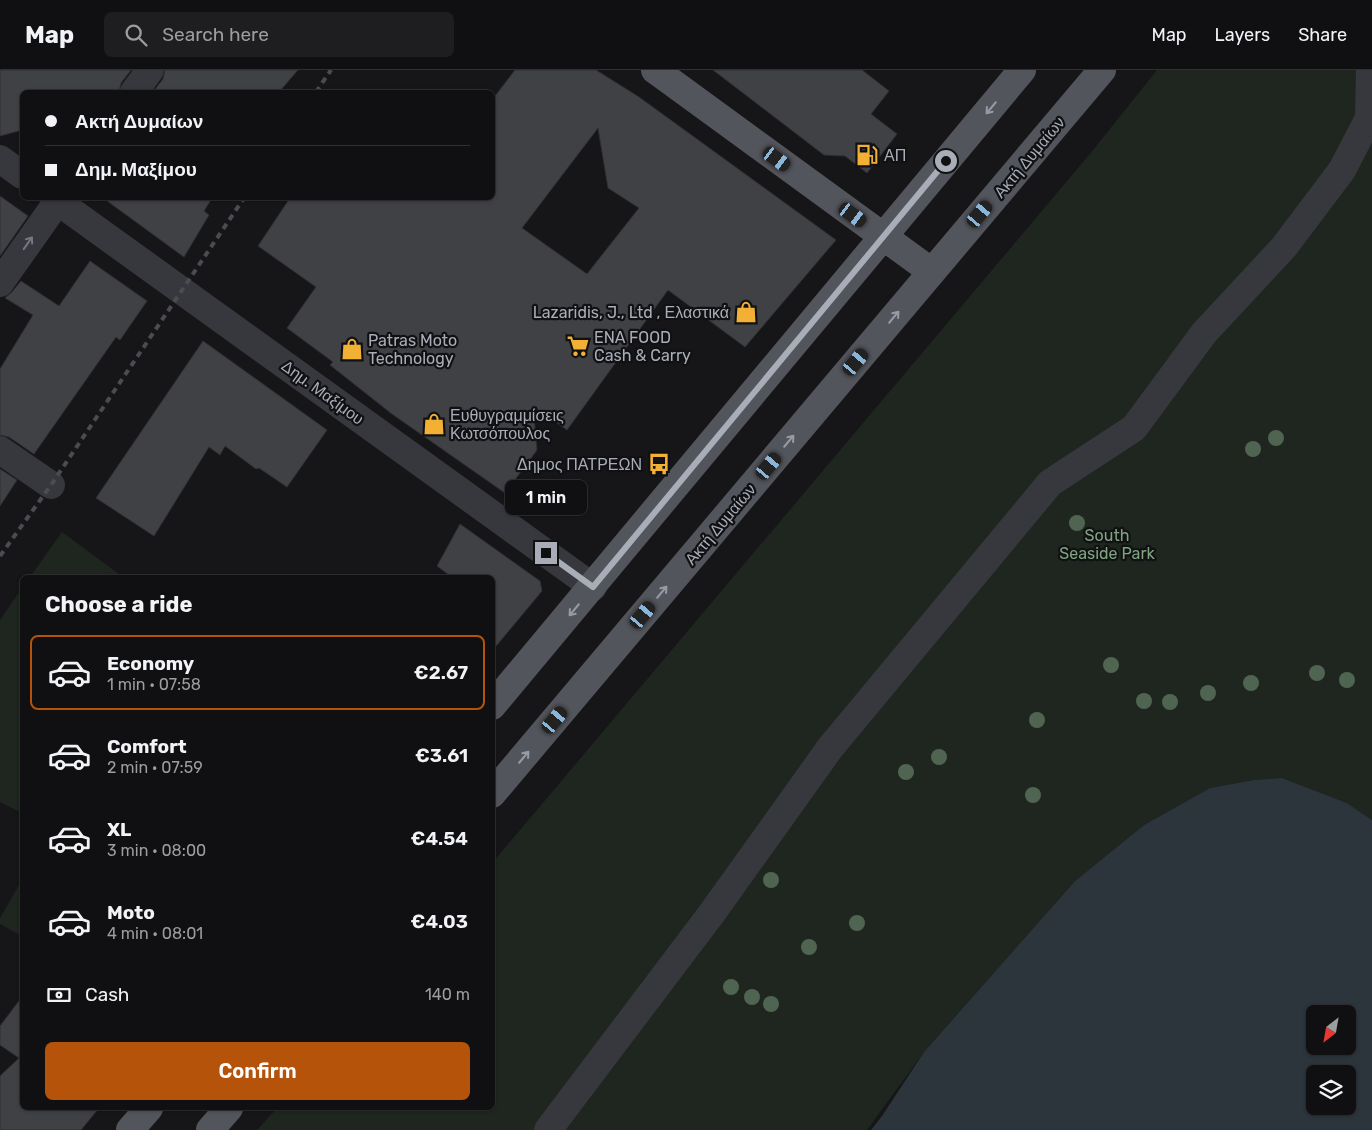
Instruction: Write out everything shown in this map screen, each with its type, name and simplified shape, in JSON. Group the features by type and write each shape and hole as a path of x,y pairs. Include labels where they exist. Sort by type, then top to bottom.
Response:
{"main road":[{"path":"655,70 932,272"},
{"path":"495,702 1022,70"},
{"name":"Ακτή Δυμαίων","path":"495,790 1102,70"},
{"path":"130,1130 147,1110"},
{"path":"210,1130 227,1110"}],"street":[{"path":"135,90 150,70"},
{"path":"548,1130 712,913 830,748 1050,483 1134,428 1204,333 1284,247 1342,170 1369,118 1370,70"},
{"path":"0,159 20,174"},
{"path":"0,283 56,200"},
{"name":"Δημ. Μαξίμου","path":"58,200 593,587"},
{"path":"0,450 51,485"}],"green space":[{"name":"South Seaside Park","path":"1157,70 1372,70 1372,820 1347,803 1282,778 1254,780 1210,788 1144,825 1075,881 924,1052 867,1130 257,1130 275,1110 495,1110 495,860 1089,155"},
{"path":"62,532 120,575 31,575"},
{"path":"20,591 20,812 0,802 0,620"},
{"path":"20,883 20,935 0,924 0,918"}],"shaded area":[{"path":"1282,778 1347,803 1372,820 1372,1130 871,1130 924,1052 1075,881 1144,825 1210,788 1254,780"}],"building":[{"path":"0,70 131,70 121,83 119,90 20,90 20,131 0,136"},
{"path":"165,70 298,70 281,90 155,90 163,79"},
{"path":"515,70 596,70 639,97 836,240 745,347 668,290 567,430 533,406 537,450 505,493 392,414 330,365 333,362 287,328 316,287 258,246 289,200 495,200 495,96","holes":["598,128 608,188 639,208 587,274 522,228"]},
{"path":"713,70 862,70 889,91 871,114 897,134 867,173 845,156 824,155"},
{"path":"0,196 28,216 0,256"},
{"path":"106,200 211,200 204,211 209,215 184,257"},
{"path":"90,261 147,301 120,340 116,337 34,454 9,437 0,435 0,369 33,315 5,298 21,281 59,306"},
{"path":"203,341 327,430 287,487 259,468 256,469 225,446 220,455 209,447 154,536 96,498"},
{"path":"0,469 17,480 0,506"},
{"path":"460,524 540,581 542,591 495,647 495,575 449,575 437,566"},
{"path":"20,1000 20,1110 97,1110 81,1130 0,1130 0,1076 19,1058 0,1045 0,1026"}],"railway":[{"path":"317,90 331,70"},
{"path":"0,556 51,485 243,200"}],"place":[{"name":"ΑΠ","path":"867,155"},
{"name":"Lazaridis, J., Ltd , Ελαστικά","path":"746,312"},
{"name":"ENA FOOD Cash & Carry","path":"578,346"},
{"name":"Patras Moto Technology","path":"352,349"},
{"name":"Ευθυγραμμίσεις Κωτσόπουλος","path":"434,424"},
{"name":"Δημος ΠΑΤΡΕΩΝ","path":"659,464"}],"route":[{"path":"546,553 593,587 946,161"}]}
